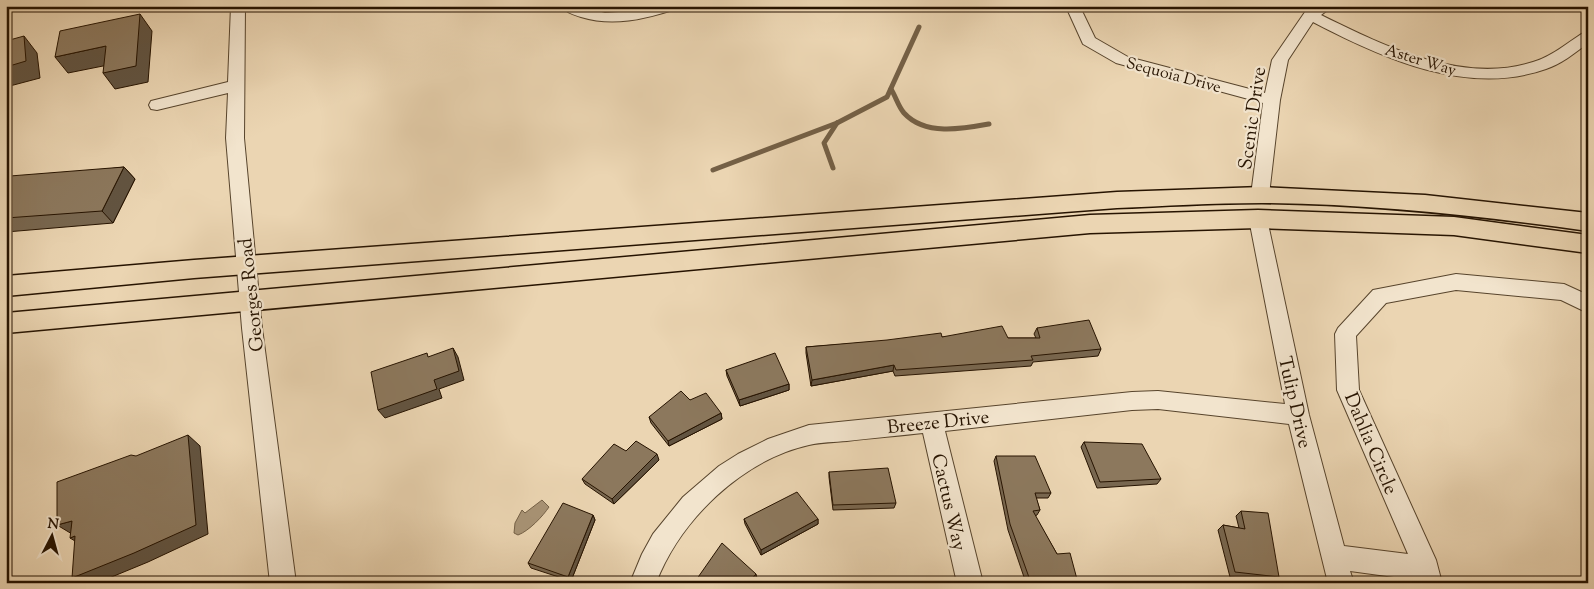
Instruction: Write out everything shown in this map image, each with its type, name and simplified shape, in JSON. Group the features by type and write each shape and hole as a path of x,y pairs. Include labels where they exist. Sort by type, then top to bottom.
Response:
{"main road":[{"path":"6,286 247,265 1117,200 1260,195 1361,199 1523,213 1588,222"},
{"path":"6,323 1090,224 1258,219 1454,226 1588,244"}],"street":[{"name":"Georges Road","path":"238,6 235,138 250,302 283,583"},
{"path":"568,6 580,12 607,18 646,14 671,6"},
{"name":"Sequoia Drive","path":"1076,6 1075,11 1088,41 1122,60 1272,100"},
{"name":"Scenic Drive","path":"1260,195 1272,100 1280,60 1310,15 1326,6"},
{"name":"Aster Way","path":"1310,15 1404,57 1450,71 1504,75 1540,66 1588,36"},
{"path":"157,105 235,86"},
{"name":"Tulip Drive","path":"1258,219 1298,415 1341,583"},
{"name":"Dahlia Circle","path":"1428,576 1348,390 1345,334 1380,296 1456,282 1564,292 1588,305"},
{"name":"Breeze Drive","path":"643,583 646,571 672,528 721,477 766,450 809,435 1132,401 1158,400 1298,415"},
{"name":"Cactus Way","path":"931,421 970,583"},
{"name":"Dahlia Circle","path":"1335,558 1428,576"}],"shaded area":[{"path":"542,500 549,507 543,515 522,533 518,535 514,533 515,523 522,510 525,513"}],"building":[{"path":"140,14 136,66 103,73 106,46 55,57 60,31"},
{"path":"24,36 26,61 6,67 6,41"},
{"path":"124,167 102,211 6,218 6,182 10,176"},
{"path":"1089,320 1101,349 1031,356 1033,360 896,370 894,365 812,380 806,347 941,333 942,337 1002,326 1008,338 1040,338 1037,328"},
{"path":"453,348 459,371 434,380 437,389 378,410 371,372 427,353 428,357"},
{"path":"775,353 789,384 739,400 726,370"},
{"path":"681,391 690,400 706,393 721,413 668,441 649,417"},
{"path":"188,435 196,525 72,578 75,536 70,538 72,521 57,525 57,482 131,455 136,456"},
{"path":"636,441 657,454 612,499 582,479 614,444 626,451"},
{"path":"1084,442 1142,444 1161,479 1100,482"},
{"path":"996,456 1035,456 1051,493 1035,493 1040,510 1033,511 1057,554 1070,553 1078,583 1031,583 1010,524"},
{"path":"888,468 896,503 833,505 829,472"},
{"path":"797,492 818,519 761,550 744,519"},
{"path":"563,503 593,515 568,577 528,563"},
{"path":"1241,511 1268,513 1279,577 1235,572 1223,525 1245,529"},
{"path":"722,543 756,574 748,583 694,583"},
{"path":"905,580 906,583 889,583"}],"waterway":[{"path":"837,123 887,97 919,27"},
{"path":"891,89 904,113 922,125 933,128 956,129 989,124"},
{"path":"713,170 837,123"},
{"path":"833,168 824,143 837,123"}]}
